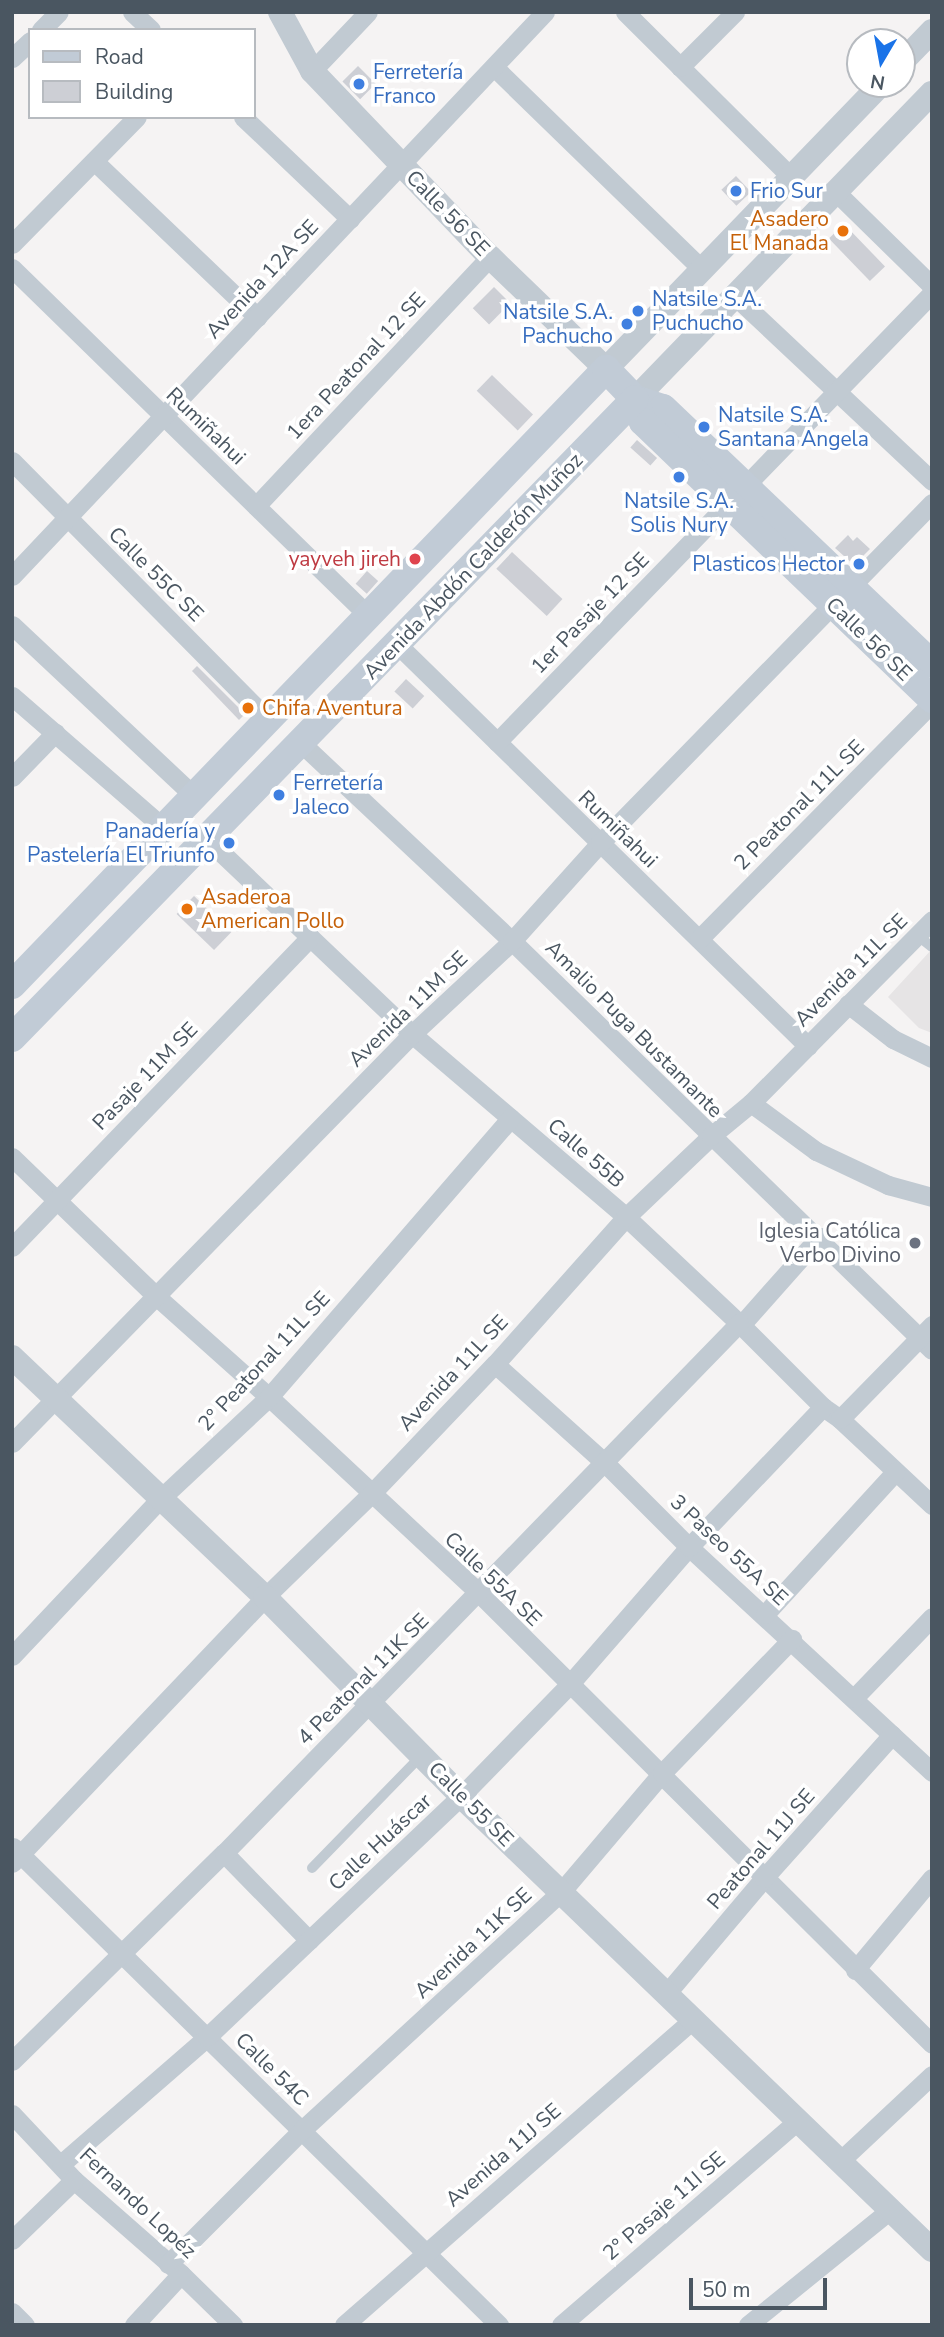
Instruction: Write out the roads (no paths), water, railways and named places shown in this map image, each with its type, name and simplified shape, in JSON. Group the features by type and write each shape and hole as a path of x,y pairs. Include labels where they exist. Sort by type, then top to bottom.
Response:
{"main road":[{"name":"Calle 56 SE","path":"606,369 635,399 643,422 842,595 932,664"},
{"name":"Avenida Abdón Calderón Muñoz","path":"12,985 606,369"},
{"name":"Calle 56 SE","path":"635,399 663,408 744,487 842,595 932,701"},
{"name":"Avenida Abdón Calderón Muñoz","path":"12,1038 635,399"}],"street":[{"path":"43,28 59,12"},
{"path":"132,12 149,28"},
{"name":"Calle 56 SE","path":"280,12 312,71 490,257 606,369"},
{"path":"312,71 368,12"},
{"name":"Avenida 12A SE","path":"12,576 545,12"},
{"path":"625,12 792,177"},
{"path":"680,67 735,12"},
{"path":"916,48 932,31"},
{"path":"12,58 28,43"},
{"path":"494,67 702,269"},
{"name":"Avenida Abdón Calderón Muñoz","path":"635,399 932,93"},
{"name":"Avenida Abdón Calderón Muñoz","path":"606,369 868,98"},
{"path":"12,244 135,119"},
{"path":"245,119 350,219"},
{"path":"94,162 257,317"},
{"path":"836,192 932,286"},
{"name":"1era Peatonal 12 SE","path":"256,506 490,257"},
{"name":"Rumiñahui","path":"12,268 368,616"},
{"path":"744,487 932,293"},
{"path":"735,296 932,481"},
{"name":"Calle 55C SE","path":"12,460 268,720"},
{"name":"Avenida 11M SE","path":"12,1443 412,1034 512,941 600,842 932,503"},
{"name":"1er Pasaje 12 SE","path":"497,742 716,516"},
{"path":"12,625 194,796"},
{"name":"Rumiñahui","path":"397,644 808,1046"},
{"path":"12,696 164,828"},
{"name":"2 Peatonal 11L SE","path":"699,939 932,701"},
{"path":"12,778 55,733"},
{"name":"Amalio Puga Bustamante","path":"301,743 512,941 711,1136 927,1337"},
{"name":"Calle 55B","path":"207,839 412,1034 626,1217 740,1324 823,1407 840,1419 932,1505"},
{"name":"Avenida 11L SE","path":"15,1854 265,1597 371,1494 495,1364 626,1217 711,1136 751,1103 848,1003 925,941 932,920"},
{"name":"Pasaje 11M SE","path":"12,1247 310,937"},
{"path":"848,1003 893,1039 932,1058"},
{"path":"751,1103 816,1152 888,1185 932,1197"},
{"name":"2° Peatonal 11L SE","path":"12,1656 160,1499 269,1396 511,1118"},
{"name":"Calle 55A SE","path":"12,1157 156,1296 269,1396 479,1594 568,1686 662,1773 855,1970 932,2044"},
{"name":"4 Peatonal 11K SE","path":"12,2061 224,1853 479,1594 740,1324 818,1237"},
{"path":"840,1419 927,1337"},
{"name":"Calle 55 SE","path":"12,1357 265,1597 461,1796 932,2250"},
{"name":"3 Paseo 55A SE","path":"495,1364 604,1462 689,1547 765,1614 932,1772"},
{"name":"Calle Huáscar","path":"61,2164 207,2036 461,1796 568,1686 689,1547 823,1407"},
{"path":"765,1614 895,1472"},
{"path":"854,1698 932,1617"},
{"name":"Avenida 11K SE","path":"134,2325 175,2269 302,2130 561,1892 662,1773 792,1639"},
{"name":"Peatonal 11J SE","path":"666,1994 764,1878 892,1735"},
{"path":"224,1853 309,1940"},
{"name":"Calle 54C","path":"15,1854 122,1952 499,2325"},
{"path":"855,1970 932,1878"},
{"name":"Avenida 11J SE","path":"344,2325 692,2020"},
{"path":"840,2161 932,2075"},
{"name":"Fernando Lopéz","path":"12,2114 74,2180 175,2269 233,2325"},
{"name":"2° Pasaje 11I SE","path":"561,2325 797,2121"},
{"path":"12,2240 74,2180"},
{"path":"748,2325 890,2210"},
{"path":"12,2312 26,2325"}],"lane":[{"path":"312,1868 422,1755"}],"place":[{"name":"Ferretería Franco","path":"359,84"},
{"name":"Frio Sur","path":"736,191"},
{"name":"Asadero El Manada","path":"843,231"},
{"name":"Natsile S.A. Puchucho","path":"638,311"},
{"name":"Natsile S.A. Pachucho","path":"627,324"},
{"name":"Natsile S.A. Santana Angela","path":"704,427"},
{"name":"Natsile S.A. Solis Nury","path":"679,477"},
{"name":"yayveh jireh","path":"415,559"},
{"name":"Plasticos Hector","path":"859,564"},
{"name":"Chifa Aventura","path":"248,708"},
{"name":"Ferretería Jaleco","path":"279,795"},
{"name":"Panadería y Pastelería El Triunfo","path":"229,843"},
{"name":"Asaderoa American Pollo","path":"187,909"},
{"name":"Iglesia Católica Verbo Divino","path":"915,1243"}]}
